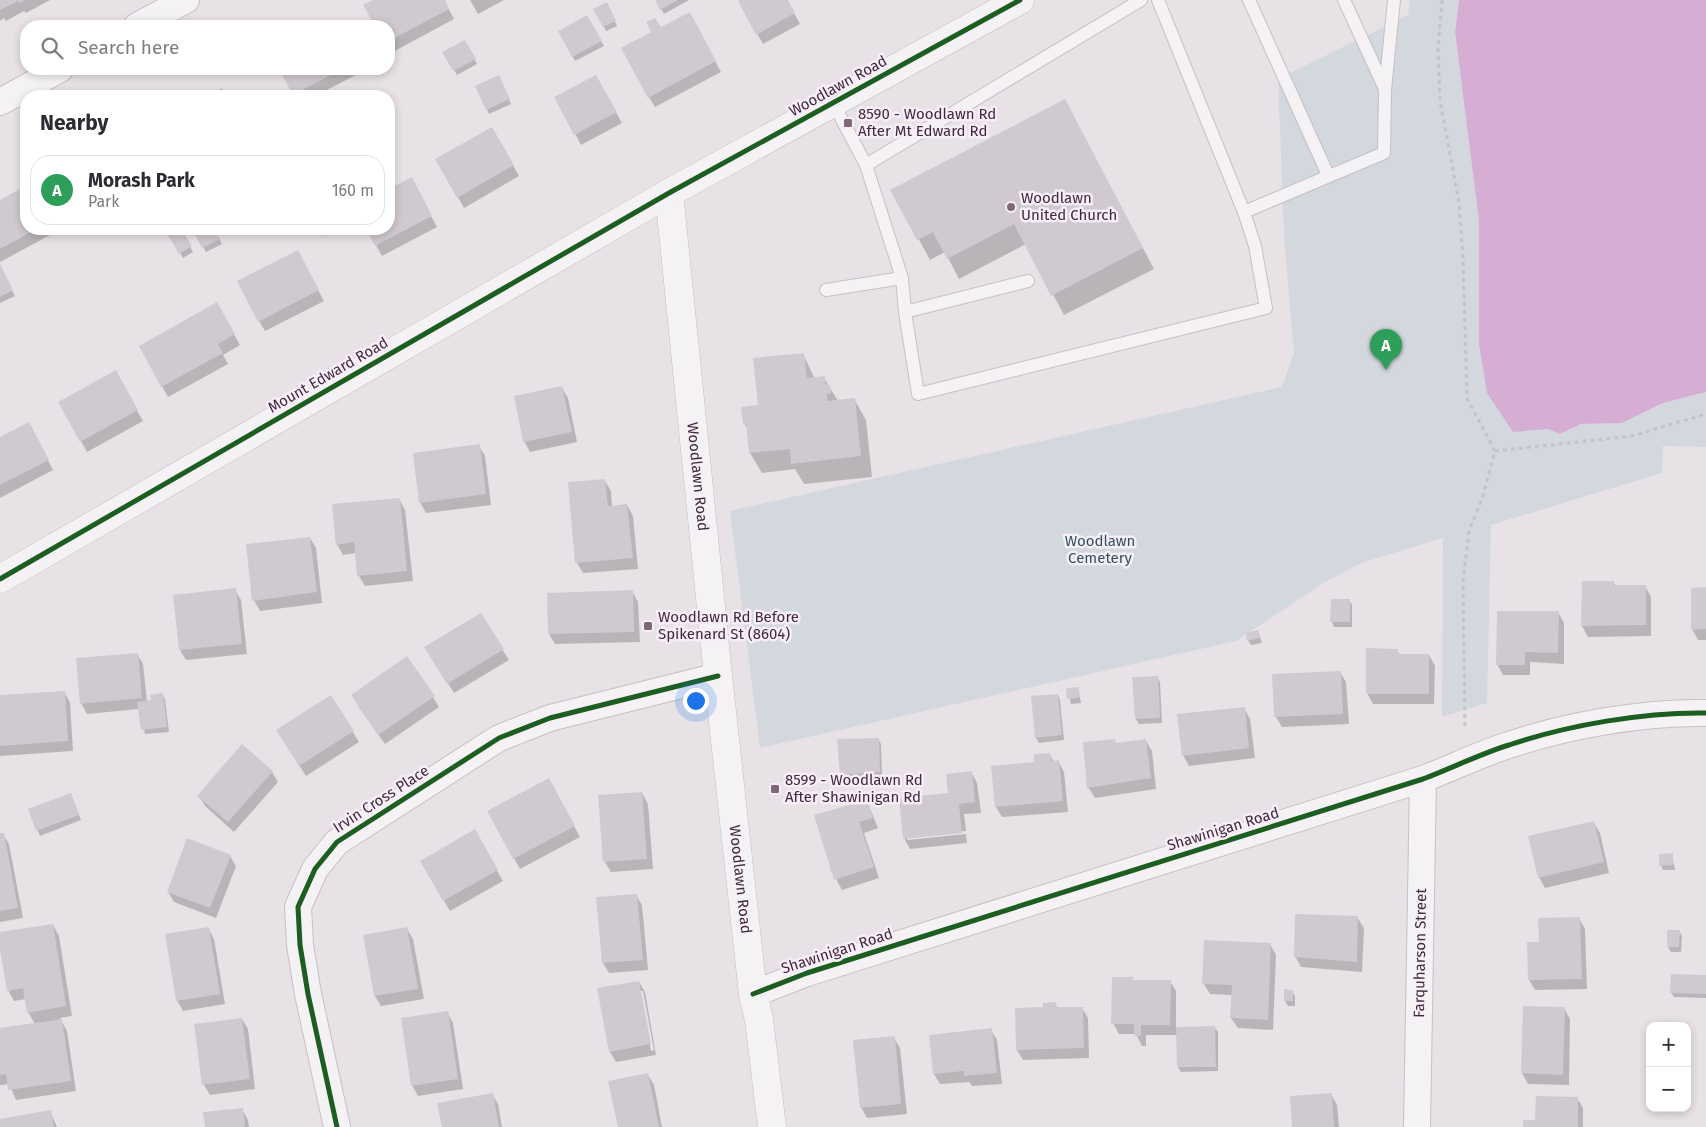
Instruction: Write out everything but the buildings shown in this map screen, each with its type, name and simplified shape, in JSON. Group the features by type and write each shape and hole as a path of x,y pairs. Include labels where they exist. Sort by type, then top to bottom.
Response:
{"street":[{"path":"144,15 186,0"},
{"name":"Woodlawn Road","path":"772,1127 760,1020 753,994 718,676 669,193 1020,0"},
{"path":"22,90 49,75"},
{"path":"0,102 20,91"},
{"name":"Mount Edward Road","path":"0,579 669,193"},
{"name":"Irvin Cross Place","path":"337,1127 308,994 300,945 298,907 315,869 337,842 499,738 550,718 718,676"},
{"name":"Shawinigan Road","path":"753,994 807,973 1423,779 1510,745 1575,728 1628,719 1706,712"},
{"name":"Farquharson Street","path":"1417,1127 1423,779"}],"lane":[{"path":"866,165 1141,0"},
{"path":"833,102 866,165 902,278 905,312 918,394 1266,308 1255,246 1244,212 1158,0"},
{"path":"1249,0 1328,175"},
{"path":"1344,0 1385,90"},
{"path":"1244,212 1384,153 1385,90 1394,0"},
{"path":"826,290 902,278"},
{"path":"905,312 1028,281"}],"path":[{"path":"1442,0 1438,48 1440,100 1459,203 1463,258 1467,398 1495,451 1482,499 1469,531 1463,582 1465,762"},
{"path":"1495,451 1632,436 1706,414"}],"green space":[{"name":"Woodlawn Cemetery","path":"1410,0 1459,0 1455,32 1479,221 1548,429 1560,434 1581,424 1622,423 1663,403 1706,392 1706,447 1663,446 1662,473 1491,525 1487,703 1442,717 1443,538 1361,563 1327,581 1236,641 760,748 730,511 1282,387 1294,353 1284,235 1278,79 1408,15"}],"shaded area":[{"path":"1459,0 1706,0 1706,392 1663,403 1622,423 1581,424 1560,434 1548,429 1513,432 1487,393 1479,344 1479,221 1455,32"}],"cycle path":[{"path":"0,579 669,193 1020,0"},
{"path":"337,1127 308,994 300,945 298,907 315,869 337,842 499,738 550,718 718,676"},
{"path":"753,994 807,973 1423,779 1487,753 1532,738 1556,731 1632,717 1706,713"}],"place":[{"name":"8590 - Woodlawn Rd After Mt Edward Rd","path":"848,123"},
{"name":"Woodlawn United Church","path":"1011,207"},
{"name":"Morash Park","path":"1386,370"},
{"name":"Woodlawn Rd Before Spikenard St (8604)","path":"648,626"},
{"name":"8599 - Woodlawn Rd After Shawinigan Rd","path":"775,789"}]}
